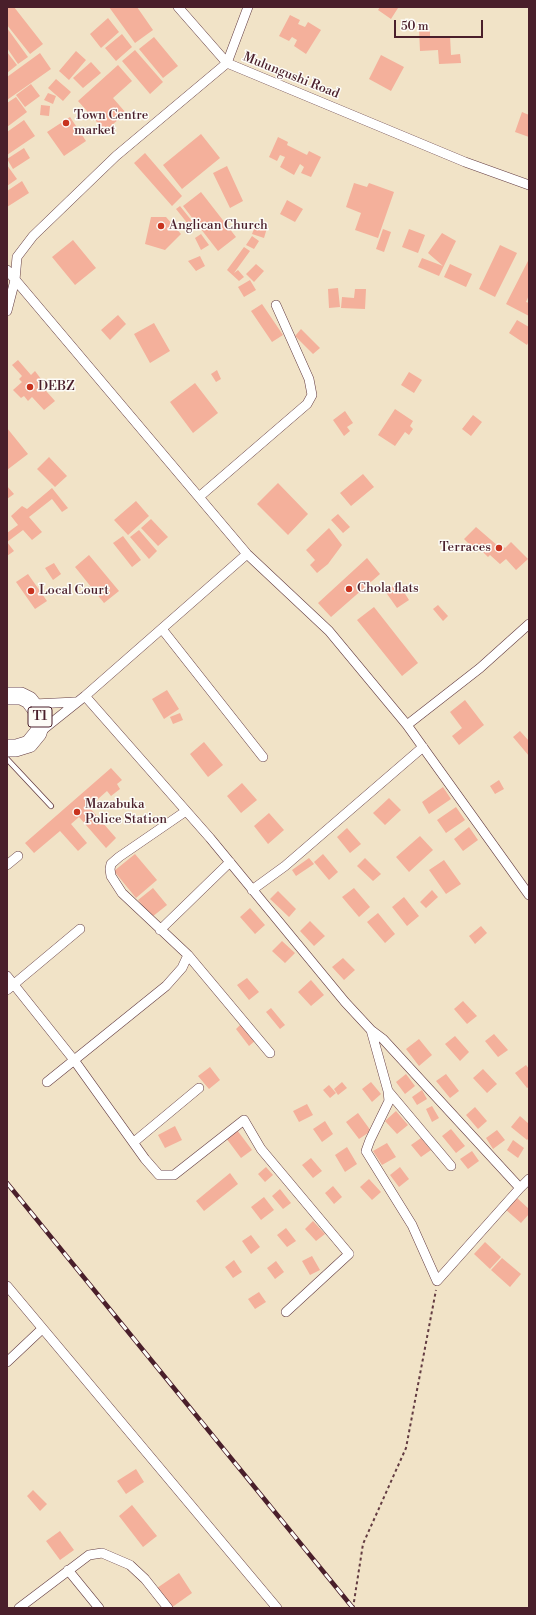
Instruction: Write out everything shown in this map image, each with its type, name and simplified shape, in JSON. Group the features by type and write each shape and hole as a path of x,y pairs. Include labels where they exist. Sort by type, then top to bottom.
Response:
{"highway":[{"name":"T1","path":"7,682 32,702 39,713 41,723 38,734 29,744 9,752"},
{"name":"T1","path":"7,696 21,696 32,702"}],"street":[{"path":"178,7 227,63 248,7"},
{"name":"Mulungushi Road","path":"7,311 15,280 18,257 33,236 116,156 227,63 465,162 529,185"},
{"path":"7,270 247,554 329,631 407,725 529,895"},
{"path":"199,497 307,404 312,395 309,379 276,305"},
{"path":"38,734 85,696 247,554"},
{"path":"407,725 480,668 529,624"},
{"path":"162,629 263,757"},
{"path":"85,696 230,862 345,1002 371,1030 383,1039 520,1188"},
{"path":"32,702 76,702"},
{"path":"252,890 285,866 423,747"},
{"path":"186,811 111,864 110,869 112,876 122,893 188,955 270,1053"},
{"path":"7,865 18,856"},
{"path":"160,930 230,862"},
{"path":"11,988 80,930"},
{"path":"47,1082 166,986 182,968 188,955"},
{"path":"7,976 11,988 74,1060 159,1175 174,1175 244,1120 261,1149 349,1254 286,1312"},
{"path":"371,1030 388,1091 388,1104 366,1151 409,1220 437,1281 529,1179"},
{"path":"134,1142 199,1088"},
{"path":"388,1091 451,1166"},
{"path":"7,1286 278,1608"},
{"path":"7,1362 42,1329"},
{"path":"19,1608 68,1570 95,1553 102,1553 130,1565 150,1585 168,1608"},
{"path":"68,1570 99,1608"}],"lane":[{"path":"9,752 51,806"}],"path":[{"path":"353,1608 363,1544 406,1448 437,1281"}],"building":[{"path":"7,7 14,7 43,44 30,54 7,25"},
{"path":"109,7 137,7 153,30 135,43"},
{"path":"380,7 398,8 391,19 378,10"},
{"path":"290,15 300,20 298,24 305,27 308,22 321,30 306,54 294,46 297,40 292,37 289,41 279,36"},
{"path":"108,18 119,32 101,48 90,34"},
{"path":"7,28 28,57 18,64 7,48"},
{"path":"419,29 430,29 430,37 450,36 451,55 460,54 461,63 439,64 438,50 420,51"},
{"path":"122,34 132,47 116,61 105,48"},
{"path":"154,37 178,66 163,78 139,49"},
{"path":"135,50 163,82 150,94 122,61"},
{"path":"76,51 86,60 69,80 59,71"},
{"path":"7,52 17,65 7,73"},
{"path":"40,53 51,69 7,100 7,77"},
{"path":"381,55 404,67 391,91 369,79"},
{"path":"91,62 101,73 83,88 73,78"},
{"path":"118,65 132,81 113,98 126,113 105,131 78,101"},
{"path":"56,79 71,92 63,101 48,88"},
{"path":"31,84 40,96 25,107 16,95"},
{"path":"48,93 56,96 53,104 44,100"},
{"path":"16,97 27,112 7,127 7,103"},
{"path":"41,105 50,106 49,116 40,115"},
{"path":"522,112 529,115 529,137 515,132"},
{"path":"70,117 86,141 64,156 47,132"},
{"path":"24,120 35,136 7,155 7,132"},
{"path":"201,134 220,158 182,189 163,165"},
{"path":"278,137 288,142 287,145 307,155 309,151 321,157 311,177 301,173 304,167 300,164 294,175 280,167 285,157 280,155 277,161 269,157"},
{"path":"24,148 30,158 13,169 7,159"},
{"path":"145,153 182,196 172,206 134,163"},
{"path":"7,165 17,179 7,186"},
{"path":"227,166 243,201 230,208 213,173"},
{"path":"22,181 29,193 7,207 7,191"},
{"path":"354,183 367,187 369,183 394,192 378,238 355,230 361,213 346,207"},
{"path":"201,192 236,237 218,251 183,206"},
{"path":"287,200 303,209 295,222 280,214"},
{"path":"180,206 196,226 192,229 176,209"},
{"name":"Anglican Church","path":"151,217 166,217 181,234 165,250 145,244"},
{"path":"256,224 267,228 264,238 252,234"},
{"path":"383,229 391,232 384,252 376,249"},
{"path":"409,229 425,235 418,253 402,247"},
{"path":"442,233 456,241 439,276 418,267 422,258 443,266 428,253"},
{"path":"201,234 209,245 201,250 195,238"},
{"path":"252,236 259,241 254,249 246,245"},
{"path":"73,240 96,268 75,285 52,257"},
{"path":"500,245 517,253 495,297 479,289"},
{"path":"244,247 250,251 234,273 238,270 244,277 239,281 227,270"},
{"path":"200,256 205,266 196,271 188,261"},
{"path":"529,259 529,295 526,302 529,303 529,316 506,304"},
{"path":"256,264 264,271 254,282 246,274"},
{"path":"450,264 472,274 466,287 444,277"},
{"path":"250,280 256,290 244,297 238,287"},
{"path":"338,288 340,307 329,308 328,289"},
{"path":"355,289 366,289 365,309 341,308 342,297 354,298"},
{"path":"262,304 283,335 272,342 251,311"},
{"path":"118,315 126,324 110,340 101,330"},
{"path":"517,320 529,327 529,341 527,345 509,333"},
{"path":"154,323 170,351 150,363 134,334"},
{"path":"301,329 320,348 313,354 295,336"},
{"name":"DEBZ","path":"18,360 31,375 35,371 41,379 39,383 55,401 44,410 32,397 28,401 24,396 21,398 13,390 22,382 19,379 22,376 12,365"},
{"path":"217,370 221,379 216,382 211,374"},
{"path":"409,372 422,380 414,393 401,385"},
{"path":"195,383 218,413 193,433 170,402"},
{"path":"395,409 413,421 410,426 413,429 409,435 405,432 395,446 378,435"},
{"path":"345,411 353,423 347,427 350,431 344,436 333,420"},
{"path":"473,415 482,422 471,436 462,429"},
{"path":"7,428 28,454 7,470"},
{"path":"49,457 67,476 55,487 37,469"},
{"path":"363,474 374,487 351,506 340,493"},
{"path":"278,483 308,514 288,535 257,504"},
{"path":"7,486 14,494 7,499"},
{"path":"52,488 68,508 62,512 52,499 29,517 42,532 32,540 23,530 7,542 7,533 18,525 11,516 22,506 27,509"},
{"path":"136,501 149,516 128,535 114,520"},
{"path":"338,514 350,527 343,533 331,520"},
{"path":"151,519 168,537 158,546 141,528"},
{"name":"Terraces","path":"476,527 498,546 500,544 505,548 511,542 528,559 516,570 506,559 500,564 490,555 488,557 478,547 475,550 464,539"},
{"path":"329,528 342,545 328,564 317,573 310,565 315,560 306,550"},
{"path":"139,530 157,551 149,559 130,537"},
{"path":"123,536 141,560 132,567 113,543"},
{"path":"7,542 14,551 7,556"},
{"path":"89,555 119,591 104,603 75,567"},
{"name":"Chola flats","path":"367,558 380,574 331,617 318,603"},
{"path":"54,563 61,574 53,580 45,568"},
{"name":"Local Court","path":"28,574 47,601 35,609 16,582"},
{"path":"398,583 409,600 397,608 385,591"},
{"path":"438,605 448,616 443,621 433,609"},
{"path":"374,607 418,663 402,676 357,620"},
{"path":"167,690 179,709 164,719 152,699"},
{"path":"465,700 484,725 459,745 452,736 462,728 450,712"},
{"path":"180,713 183,720 173,724 170,717"},
{"path":"520,731 529,741 529,756 513,737"},
{"path":"204,742 223,765 208,777 190,754"},
{"name":"Mazabuka Police Station","path":"111,768 122,780 117,784 120,789 111,796 107,791 89,807 116,838 106,848 79,817 71,824 87,843 78,851 60,831 34,853 25,843"},
{"path":"499,780 504,789 495,794 490,786"},
{"path":"242,783 257,800 241,813 227,796"},
{"path":"443,787 451,799 429,814 422,802"},
{"path":"389,798 401,810 385,825 373,813"},
{"path":"456,807 465,820 446,833 437,820"},
{"path":"269,813 284,830 268,844 254,826"},
{"path":"469,827 478,840 463,851 454,839"},
{"path":"347,828 361,844 350,853 337,837"},
{"path":"420,836 433,850 409,872 396,857"},
{"path":"135,854 157,880 136,898 114,871"},
{"path":"323,854 338,872 329,880 314,862"},
{"path":"309,858 314,864 296,876 292,870"},
{"path":"365,858 381,874 373,881 357,866"},
{"path":"444,860 461,884 446,894 429,870"},
{"path":"153,888 167,905 152,917 138,900"},
{"path":"354,888 370,907 359,917 342,897"},
{"path":"432,890 438,897 426,908 420,902"},
{"path":"278,891 296,909 289,917 270,899"},
{"path":"404,897 419,916 407,926 392,907"},
{"path":"250,908 265,925 255,934 240,917"},
{"path":"378,913 395,934 385,943 367,922"},
{"path":"310,921 325,936 314,946 300,931"},
{"path":"481,926 487,933 475,944 469,936"},
{"path":"282,941 295,953 285,963 272,951"},
{"path":"343,958 355,970 344,980 332,967"},
{"path":"247,978 259,992 249,1000 237,985"},
{"path":"311,980 324,995 311,1006 298,992"},
{"path":"463,1001 477,1016 467,1024 454,1009"},
{"path":"271,1008 285,1025 280,1029 266,1012"},
{"path":"242,1023 256,1040 249,1046 236,1029"},
{"path":"494,1034 508,1050 498,1057 485,1041"},
{"path":"455,1036 469,1052 460,1061 445,1044"},
{"path":"419,1039 432,1055 419,1066 406,1049"},
{"path":"526,1065 529,1069 529,1087 527,1088 515,1073"},
{"path":"210,1067 220,1080 209,1089 198,1076"},
{"path":"483,1069 497,1084 487,1093 473,1078"},
{"path":"406,1074 415,1086 405,1094 396,1082"},
{"path":"446,1074 459,1091 450,1098 436,1081"},
{"path":"342,1082 347,1088 338,1095 334,1089"},
{"path":"371,1082 381,1094 372,1102 362,1089"},
{"path":"329,1085 336,1093 330,1098 323,1090"},
{"path":"422,1090 427,1099 417,1105 412,1097"},
{"path":"307,1104 313,1115 299,1122 293,1111"},
{"path":"432,1106 439,1118 432,1122 426,1109"},
{"path":"475,1107 487,1121 478,1129 466,1115"},
{"path":"396,1111 408,1125 397,1134 385,1121"},
{"path":"358,1113 371,1131 359,1139 346,1122"},
{"path":"520,1116 529,1124 529,1138 527,1140 511,1127"},
{"path":"325,1121 333,1134 322,1142 313,1129"},
{"path":"175,1126 182,1140 165,1148 158,1135"},
{"path":"451,1129 465,1146 456,1153 442,1136"},
{"path":"237,1130 252,1150 241,1158 226,1138"},
{"path":"497,1130 505,1140 493,1149 486,1138"},
{"path":"421,1138 431,1150 421,1157 411,1145"},
{"path":"513,1140 524,1148 518,1158 507,1150"},
{"path":"387,1143 396,1157 382,1165 373,1151"},
{"path":"347,1147 357,1164 345,1172 335,1155"},
{"path":"472,1151 479,1161 468,1169 460,1159"},
{"path":"311,1158 322,1171 313,1178 302,1165"},
{"path":"266,1167 273,1175 265,1182 258,1174"},
{"path":"400,1167 409,1179 399,1187 390,1175"},
{"path":"230,1173 238,1184 204,1211 196,1201"},
{"path":"369,1179 381,1192 372,1200 360,1187"},
{"path":"333,1186 342,1197 334,1204 325,1193"},
{"path":"280,1189 291,1203 283,1209 272,1196"},
{"path":"264,1197 274,1210 261,1220 251,1207"},
{"path":"516,1197 529,1209 529,1214 521,1223 505,1209"},
{"path":"313,1221 325,1234 316,1241 305,1229"},
{"path":"286,1228 296,1241 287,1247 277,1235"},
{"path":"251,1235 260,1247 251,1254 242,1241"},
{"path":"485,1242 501,1257 490,1269 474,1254"},
{"path":"312,1256 320,1270 310,1275 302,1261"},
{"path":"502,1258 521,1274 510,1287 491,1270"},
{"path":"234,1260 242,1272 233,1278 225,1267"},
{"path":"276,1261 284,1272 275,1279 267,1268"},
{"path":"259,1292 266,1302 255,1309 248,1299"},
{"path":"136,1469 144,1482 126,1494 117,1481"},
{"path":"33,1490 47,1504 40,1511 27,1496"},
{"path":"132,1505 157,1536 143,1547 119,1516"},
{"path":"60,1531 74,1550 60,1560 46,1541"},
{"path":"179,1573 192,1593 171,1608 157,1588"}],"railway":[{"path":"7,1183 353,1608"}],"place":[{"name":"Town Centre market","path":"66,123"},
{"name":"Anglican Church","path":"161,226"},
{"name":"DEBZ","path":"30,387"},
{"name":"Terraces","path":"499,548"},
{"name":"Chola flats","path":"349,589"},
{"name":"Local Court","path":"31,591"},
{"name":"Mazabuka Police Station","path":"77,812"}]}
